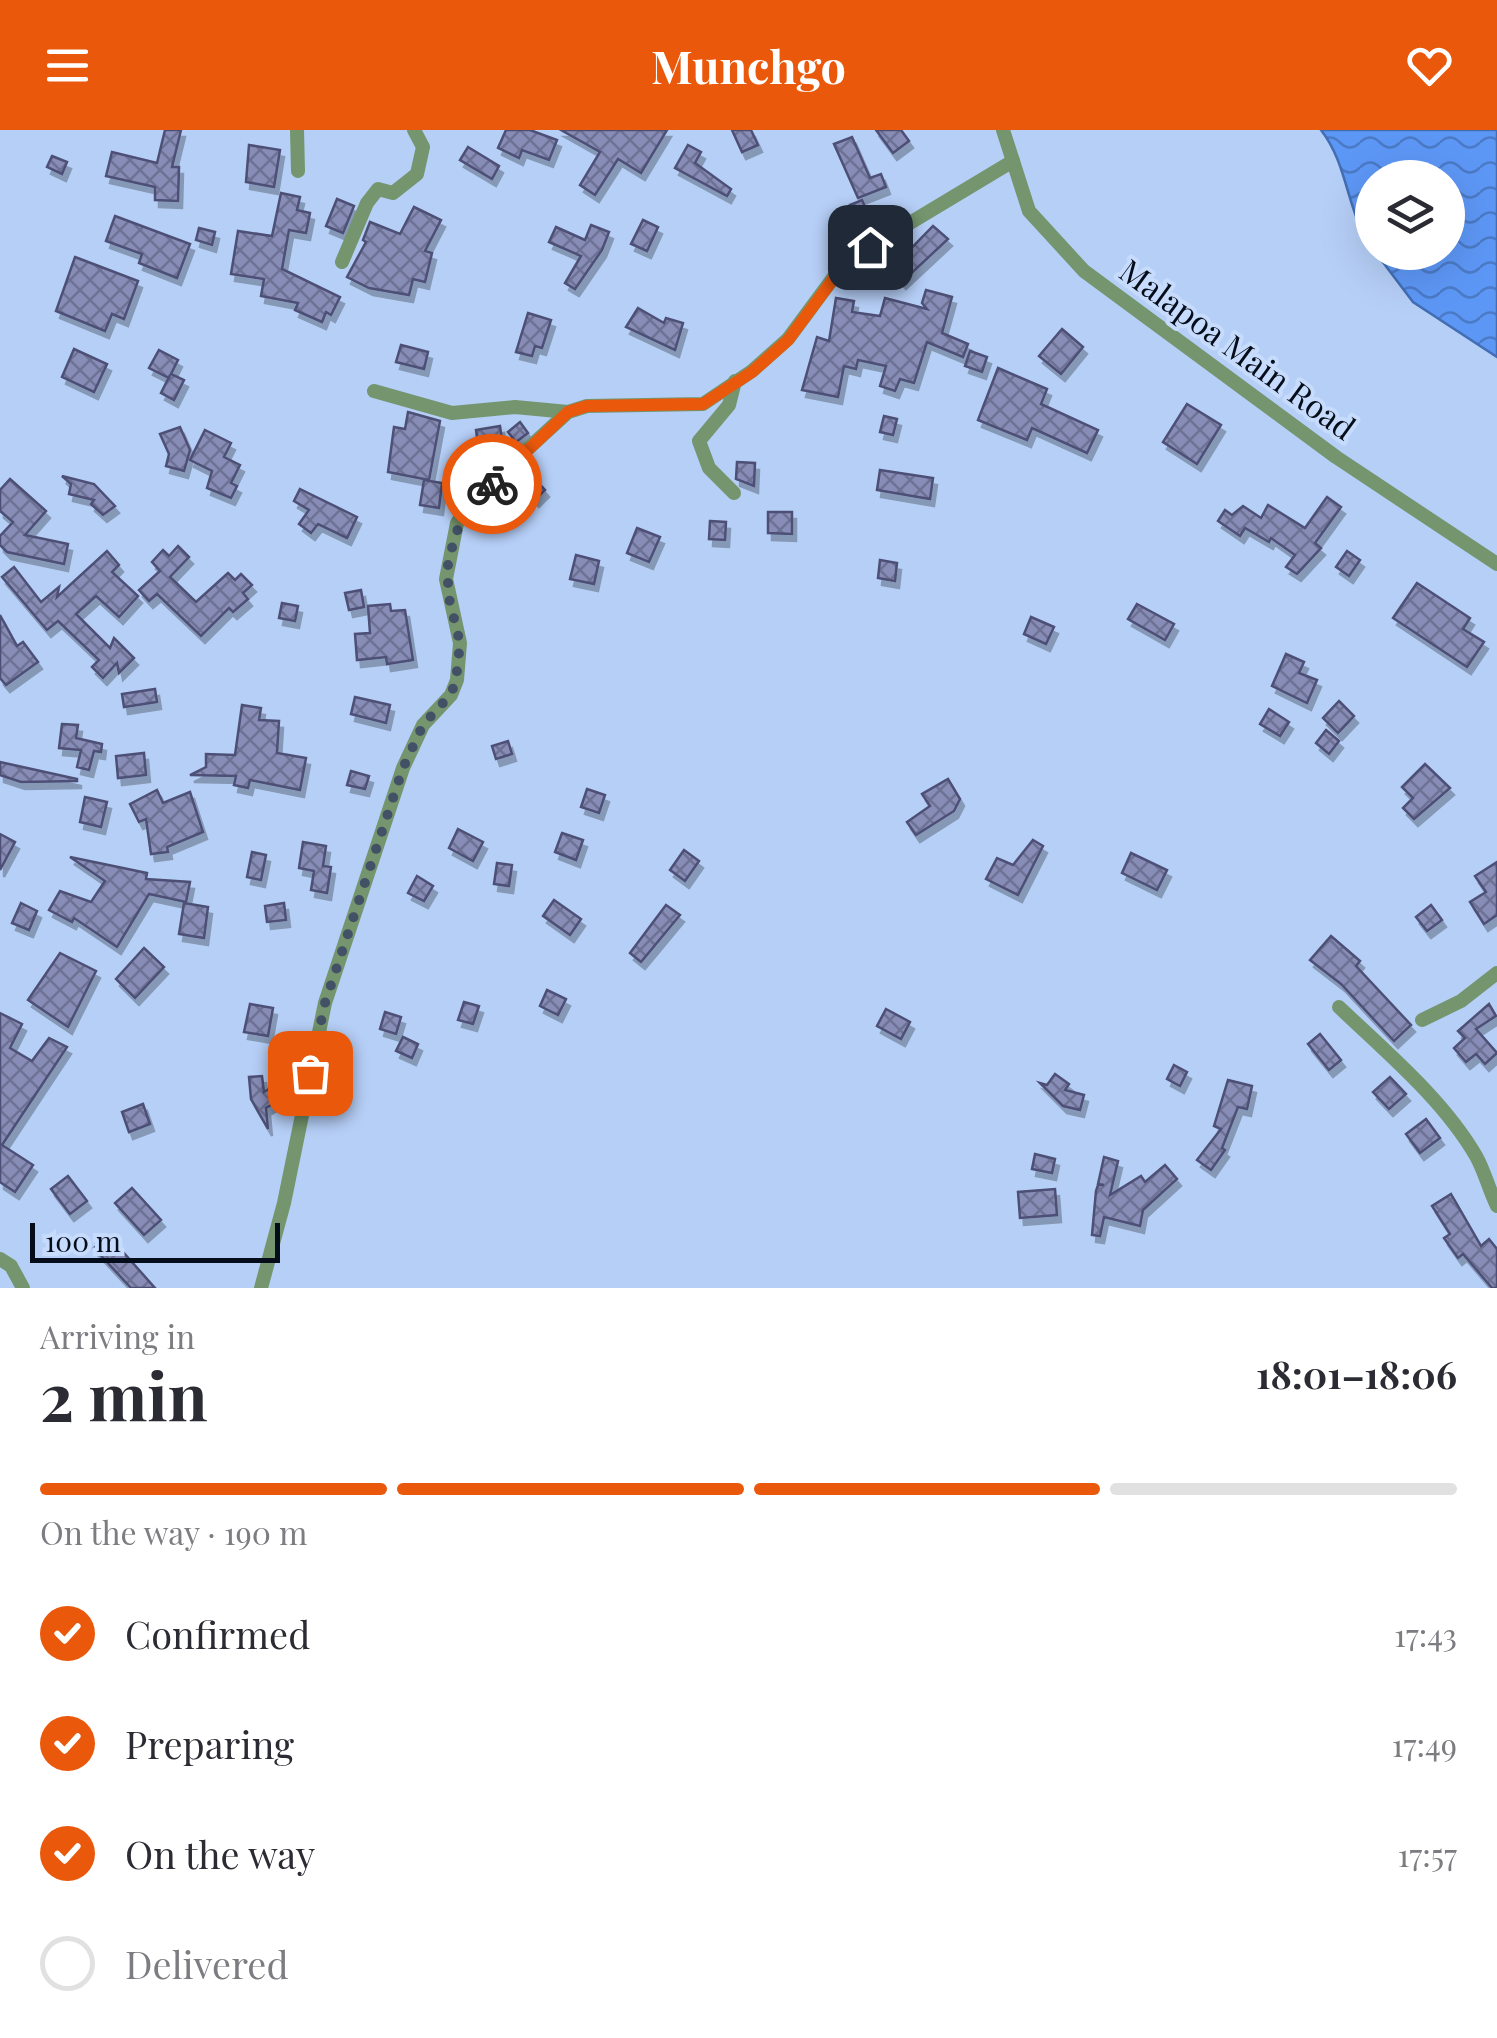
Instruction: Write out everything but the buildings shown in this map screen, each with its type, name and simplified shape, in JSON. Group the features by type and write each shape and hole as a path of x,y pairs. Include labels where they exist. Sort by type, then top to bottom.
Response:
{"street":[{"path":"297,130 298,170"},
{"path":"342,262 367,203 378,190 393,192 418,174 423,147 414,130"},
{"name":"Malapoa Main Road","path":"1003,130 1029,211 1084,271 1336,457 1497,564"},
{"path":"374,391 452,413 515,408 568,412 587,406 703,404 788,340 846,262 1013,161"},
{"path":"734,493 709,468 699,442 729,404 736,380"},
{"path":"261,1288 284,1203 330,988 403,768 423,725 451,694 456,680 460,643 446,579 457,524 472,500 568,412"},
{"path":"1422,1020 1460,1000 1497,973"},
{"path":"1339,1007 1450,1122 1475,1154 1497,1206"},
{"path":"0,1260 11,1266 23,1288"}],"water":[{"path":"1321,130 1497,130 1497,357 1413,302 1389,270 1465,270 1465,160 1355,160 1355,213 1330,144"}],"way so far":[{"path":"310,1073 325,1003 403,768 423,725 441,708 456,680 460,643 448,594 448,561 463,512 492,484"}],"route":[{"path":"492,484 568,412 587,406 703,404 727,389 788,340 846,262 870,247"}]}
